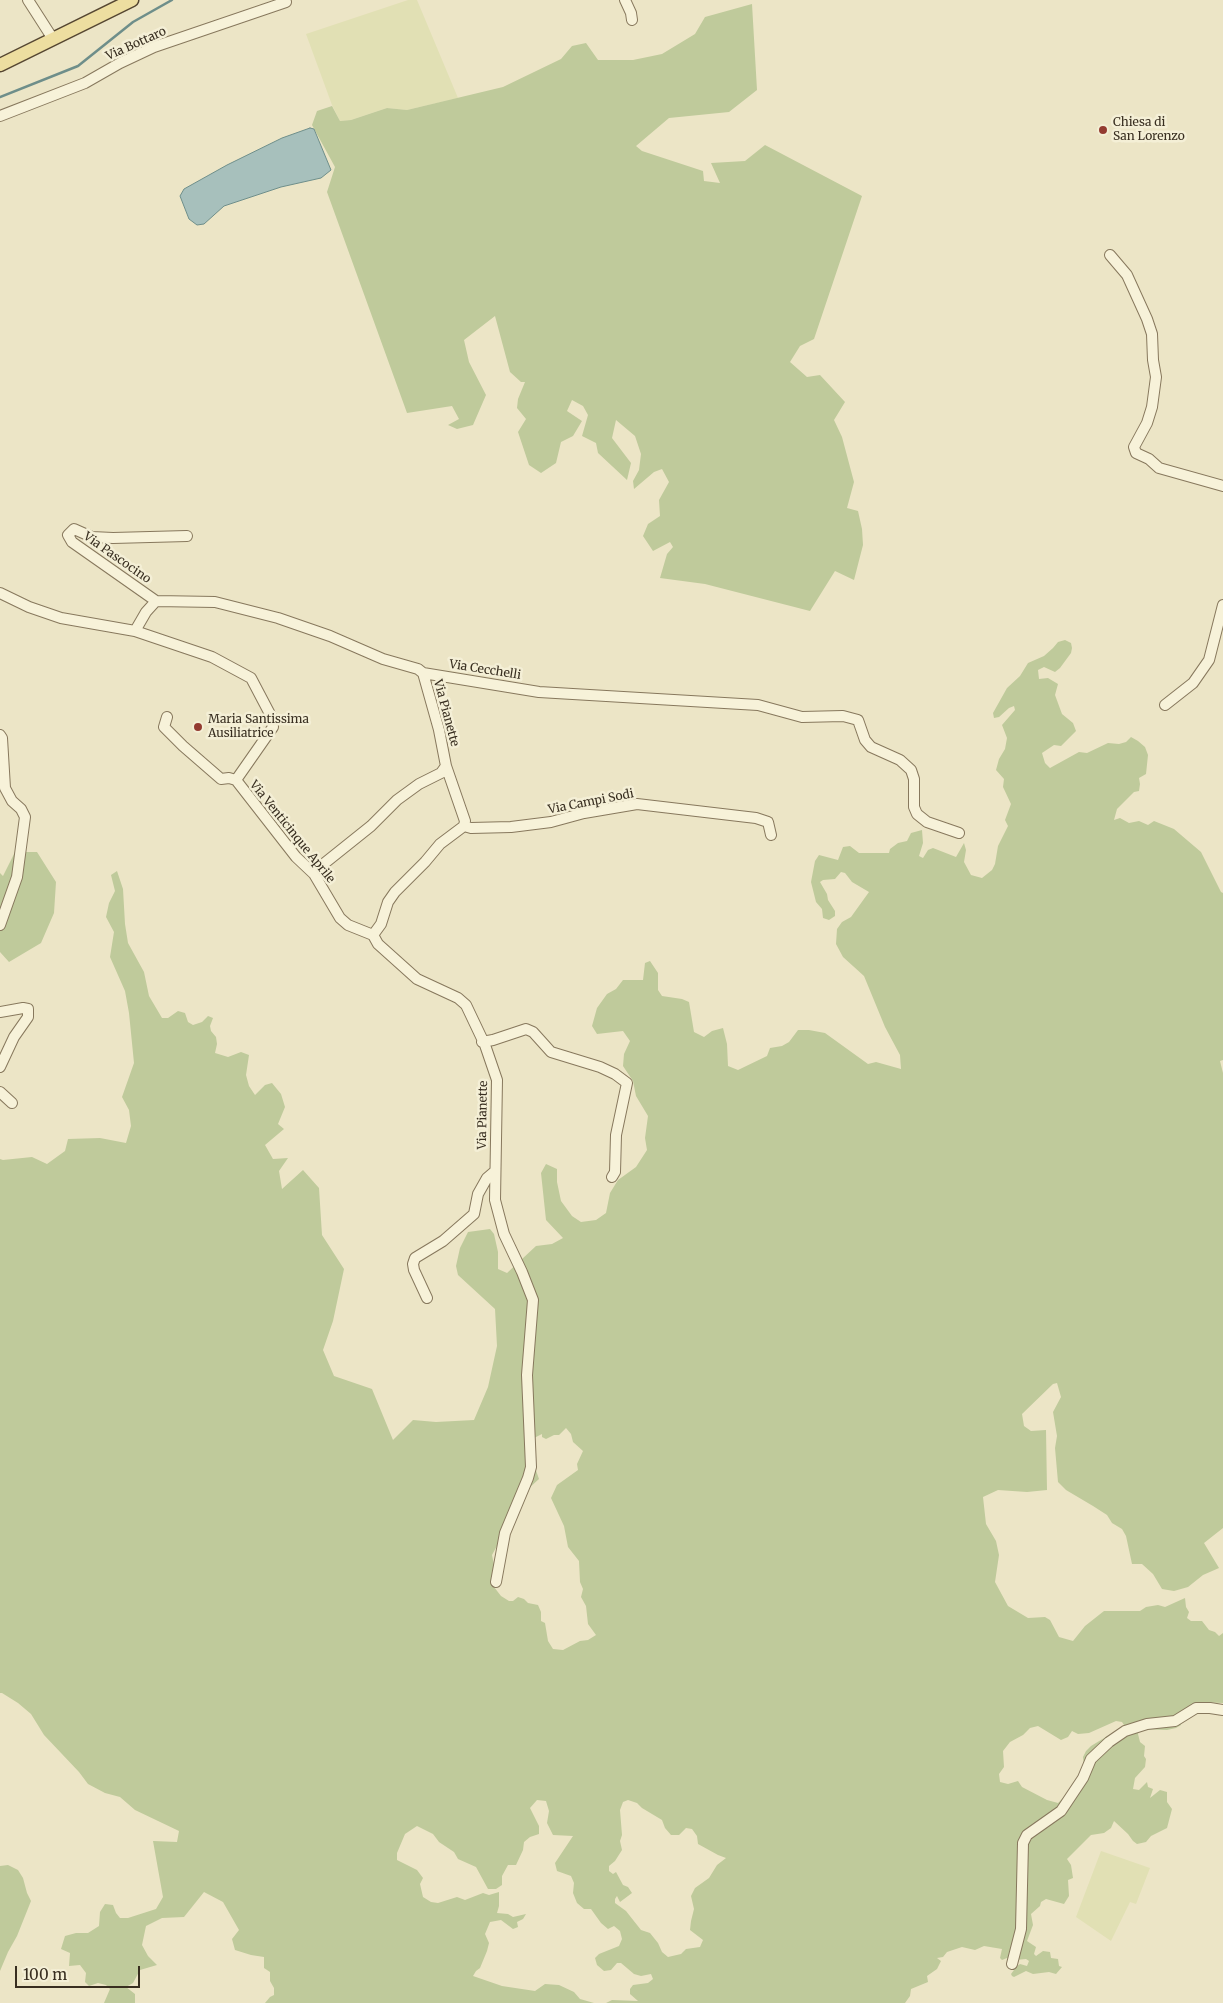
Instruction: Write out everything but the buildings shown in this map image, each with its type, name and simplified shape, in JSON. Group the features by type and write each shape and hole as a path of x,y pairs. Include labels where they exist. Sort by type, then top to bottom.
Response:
{"main road":[{"path":"0,65 132,0"}],"street":[{"path":"28,0 53,39"},
{"path":"625,0 632,20"},
{"name":"Via Bottaro","path":"0,116 86,84 120,63 154,47 286,2"},
{"path":"1110,255 1127,275 1152,334 1156,376 1152,407 1147,423 1134,447 1136,453 1149,459 1160,468 1223,486"},
{"name":"Via Pascocino","path":"156,601 72,542 68,535 74,529 92,537 187,536"},
{"name":"Via Venticinque Aprile","path":"0,593 30,607 61,618 135,631 212,657 251,678 271,716 273,727 236,780"},
{"path":"135,631 146,612 156,601"},
{"name":"Via Cecchelli","path":"156,601 216,602 330,636 383,659 423,672 539,692 758,704 802,717 843,716 858,720 865,740 871,747 900,760 911,770 914,779 914,807 916,814 927,822 958,833"},
{"path":"1165,705 1193,683 1208,660 1223,605"},
{"name":"Via Pianette","path":"423,672 439,730 446,766 465,822 464,826"},
{"name":"Via Venticinque Aprile","path":"167,717 164,727 183,746 221,779 229,778 236,780 296,857 314,874 340,918 348,925 374,935"},
{"path":"0,735 2,738 5,788 12,801 21,809 25,817 17,877 0,926"},
{"path":"314,874 321,866 371,826 397,800 419,784 441,773 446,766"},
{"name":"Via Campi Sodi","path":"464,826 470,828 511,828 551,822 584,813 637,804 756,818 768,822 771,835"},
{"path":"374,935 381,924 388,902 395,892 440,844 464,826"},
{"name":"Via Pianette","path":"374,935 378,944 417,979 458,998 466,1005 498,1080 494,1172 495,1200 500,1224 533,1300 527,1375 531,1467 510,1519 496,1582"},
{"path":"0,1012 22,1008 28,1009 28,1018 14,1037 0,1067"},
{"path":"482,1042 526,1029 533,1032 551,1052 600,1066 615,1074 627,1084 616,1135 615,1172 612,1177"},
{"path":"0,1092 12,1103"},
{"path":"427,1298 414,1270 415,1258 443,1241 474,1214 478,1194 487,1178 494,1172"},
{"path":"1012,1964 1021,1929 1023,1842 1027,1835 1061,1811 1083,1778 1090,1759 1108,1742 1125,1732 1147,1724 1175,1722 1196,1708 1223,1710"}],"green space":[{"path":"408,0 417,0 458,98 407,110 387,108 351,120 340,121 332,105 306,34"},
{"path":"752,4 757,90 729,112 669,118 636,146 642,151 703,171 704,181 720,183 711,163 745,161 765,145 862,196 814,339 800,346 790,362 807,377 820,375 845,402 834,420 842,437 854,482 847,508 858,511 862,529 863,545 854,580 835,571 810,611 705,584 660,578 667,554 673,547 670,542 653,551 643,536 648,524 660,516 659,500 669,482 662,469 654,472 634,489 633,481 639,470 641,454 635,436 616,420 612,438 631,463 627,480 598,453 596,443 582,436 588,415 583,406 572,400 567,411 582,421 573,436 561,442 556,463 541,473 529,465 518,432 526,419 517,408 518,399 525,382 521,382 510,372 495,316 464,340 469,362 486,395 473,425 457,429 448,425 459,419 452,406 407,413 327,192 335,167 312,125 317,111 332,106 340,121 351,120 387,108 407,110 503,87 561,59 572,46 586,43 598,60 633,60 662,54 695,34 705,17"},
{"path":"1065,640 1071,643 1071,653 1055,672 1044,667 1038,670 1039,679 1048,678 1058,684 1055,695 1062,714 1073,723 1076,731 1061,746 1054,745 1042,753 1045,763 1050,768 1079,752 1087,753 1108,743 1119,744 1126,742 1131,737 1138,741 1145,747 1148,755 1146,774 1139,778 1139,791 1134,792 1117,809 1114,820 1120,818 1129,823 1139,821 1148,825 1154,821 1174,829 1201,852 1223,893 1223,1060 1220,1061 1223,1073 1223,1528 1204,1543 1219,1568 1203,1575 1188,1587 1174,1591 1162,1589 1153,1574 1142,1564 1132,1564 1126,1536 1122,1529 1112,1523 1107,1515 1066,1490 1058,1482 1055,1448 1057,1436 1053,1412 1061,1397 1057,1383 1053,1384 1022,1414 1024,1426 1031,1431 1046,1430 1047,1490 1027,1492 998,1490 983,1497 986,1524 996,1541 999,1555 995,1582 1008,1606 1028,1618 1045,1617 1050,1620 1059,1637 1073,1641 1085,1626 1104,1611 1140,1611 1146,1607 1158,1605 1165,1607 1185,1598 1186,1607 1189,1612 1187,1618 1191,1621 1202,1621 1209,1630 1219,1636 1223,1633 1223,1703 1201,1702 1197,1707 1175,1720 1108,1740 1059,1810 1026,1833 1021,1915 1011,1960 1007,1958 1002,1960 1000,1958 1002,1949 984,1946 975,1950 962,1947 947,1952 943,1957 937,1958 941,1961 937,1969 927,1976 928,1982 911,1989 910,1996 905,2003 606,2003 612,2000 638,2001 630,1994 630,1989 633,1985 648,1983 653,1979 651,1974 641,1976 634,1974 621,1963 617,1963 611,1970 604,1971 597,1965 595,1958 599,1954 619,1946 622,1939 620,1931 614,1926 608,1929 591,1909 584,1909 577,1903 573,1893 574,1883 571,1876 557,1871 555,1863 573,1836 553,1835 547,1823 549,1811 546,1801 537,1800 530,1808 539,1826 539,1834 530,1837 524,1842 523,1850 516,1865 508,1865 502,1876 502,1885 496,1889 488,1889 476,1867 458,1859 454,1852 439,1842 433,1834 417,1826 405,1834 397,1853 397,1860 417,1870 423,1878 420,1884 423,1897 431,1902 438,1903 457,1897 465,1900 483,1893 489,1895 499,1892 497,1913 508,1914 513,1917 526,1914 523,1919 517,1922 518,1927 513,1929 501,1920 490,1922 485,1934 489,1943 487,1951 480,1968 473,1976 502,1986 535,1991 545,1984 559,1985 574,1992 580,1999 594,2003 265,2003 274,1995 274,1988 270,1981 270,1972 264,1968 264,1957 235,1950 232,1939 239,1930 223,1902 204,1892 184,1917 162,1918 146,1926 142,1945 148,1956 157,1965 140,1970 133,1983 126,1987 135,1994 135,2003 104,2003 110,1989 106,1985 98,1983 89,1986 85,1982 86,1973 80,1965 69,1966 70,1953 61,1949 65,1936 76,1933 88,1933 99,1926 100,1912 105,1904 113,1905 120,1918 128,1918 156,1909 163,1897 153,1841 177,1842 179,1831 135,1810 120,1797 105,1793 88,1784 44,1735 31,1714 18,1703 0,1693 0,1159 32,1157 47,1164 65,1151 68,1139 100,1138 126,1143 131,1126 129,1110 122,1097 134,1063 125,991 110,957 114,932 106,917 109,903 115,891 111,875 117,871 123,889 128,943 144,972 149,996 162,1018 168,1018 178,1011 185,1013 188,1022 193,1025 202,1022 208,1016 213,1018 210,1026 211,1031 216,1037 215,1053 228,1057 241,1052 249,1055 246,1075 249,1086 255,1095 265,1085 272,1083 281,1094 285,1107 278,1124 284,1129 265,1145 273,1159 288,1158 279,1171 282,1189 303,1170 319,1188 322,1235 344,1269 333,1321 323,1350 334,1376 372,1389 393,1440 413,1420 436,1422 474,1420 488,1387 497,1346 495,1309 458,1275 456,1266 460,1248 468,1232 490,1229 494,1234 498,1252 498,1269 507,1273 536,1246 552,1244 563,1238 546,1220 541,1173 546,1164 557,1169 557,1182 561,1201 572,1216 581,1222 596,1220 606,1213 610,1193 618,1180 636,1167 647,1150 645,1138 648,1116 636,1096 633,1081 623,1066 624,1054 630,1041 623,1031 597,1034 592,1026 597,1008 607,994 616,989 623,980 643,980 645,963 650,961 658,973 658,990 662,996 689,1002 694,1032 704,1037 712,1031 723,1028 727,1044 728,1066 738,1070 767,1056 770,1048 782,1046 789,1042 798,1030 809,1030 825,1033 868,1064 876,1062 901,1069 900,1055 885,1027 864,976 843,957 836,944 837,929 842,922 851,917 869,892 852,882 845,873 841,872 835,879 823,880 820,882 835,911 835,916 829,920 823,918 822,909 816,902 811,882 815,861 819,855 838,860 843,847 850,846 859,853 889,853 890,849 898,843 907,841 911,833 922,830 923,843 919,856 923,858 928,850 933,848 956,857 964,843 966,850 964,862 971,875 982,878 992,870 998,846 1008,826 1005,820 1011,804 1003,787 1004,779 996,770 999,759 1005,749 1007,738 1002,725 1015,710 1014,706 999,717 994,718 993,713 1007,688 1020,676 1028,663 1044,656 1058,642","holes":["566,1428 571,1434 573,1442 583,1451 577,1464 578,1470 557,1485 551,1498 564,1526 568,1547 579,1561 580,1582 583,1589 581,1597 586,1606 588,1624 596,1635 563,1650 553,1649 548,1641 545,1623 541,1621 541,1612 538,1605 528,1603 518,1597 513,1601 509,1601 501,1596 494,1587 495,1570 492,1555 528,1489 539,1479 526,1442 542,1434 542,1437 546,1439 559,1435","1116,1721 1122,1722 1124,1725 1086,1751 1083,1757 1084,1766 1073,1788 1058,1803 1047,1800 1022,1787 1018,1781 1008,1784 1000,1782 999,1774 1004,1767 1003,1751 1010,1742 1023,1735 1030,1728 1038,1726 1061,1740 1068,1737 1072,1731 1078,1734 1089,1733","628,1800 637,1803 662,1820 665,1828 671,1835 679,1835 686,1828 692,1829 697,1836 698,1844 726,1858 717,1865 709,1878 695,1888 691,1896 694,1909 690,1930 703,1940 700,1947 686,1949 681,1954 668,1957 662,1952 650,1933 641,1930 626,1911 615,1903 617,1896 620,1902 632,1893 628,1887 623,1885 616,1872 613,1874 609,1871 609,1866 615,1861 622,1850 620,1841 622,1835 620,1810 623,1802"]},
{"path":"15,852 37,852 56,882 54,913 41,943 9,962 0,952 0,873 3,876"},
{"path":"1181,1720 1181,1725 1176,1728 1167,1730 1139,1729 1138,1734 1140,1742 1145,1746 1144,1756 1146,1759 1145,1767 1135,1778 1133,1789 1139,1790 1147,1782 1148,1787 1153,1789 1150,1798 1160,1790 1167,1792 1167,1802 1172,1809 1167,1828 1151,1836 1146,1842 1137,1844 1114,1821 1111,1828 1104,1833 1091,1835 1067,1859 1071,1865 1073,1878 1068,1880 1069,1896 1064,1904 1046,1899 1031,1914 1033,1925 1027,1941 1036,1947 1034,1954 1036,1956 1043,1951 1050,1952 1051,1958 1058,1959 1059,1966 1062,1967 1056,1974 1049,1972 1033,1974 1026,1971 1014,1977 1012,1976 1011,1974 1017,1966 1020,1964 1027,1966 1029,1961 1026,1959 1015,1960 1023,1929 1025,1843 1029,1836 1062,1812 1085,1779 1092,1760 1110,1743 1125,1733 1147,1726 1176,1723"},
{"path":"1101,1851 1150,1868 1136,1904 1130,1902 1111,1941 1076,1917"},
{"path":"8,1865 18,1870 23,1878 31,1901 0,1971 0,1866"}],"water":[{"path":"310,128 314,129 331,170 321,178 281,187 224,206 204,224 197,225 189,219 180,196 184,189 282,138"}],"waterway":[{"path":"0,97 78,66 133,22 172,0"}],"place":[{"name":"Chiesa di San Lorenzo","path":"1103,130"},
{"name":"Maria Santissima Ausiliatrice","path":"198,727"}]}
